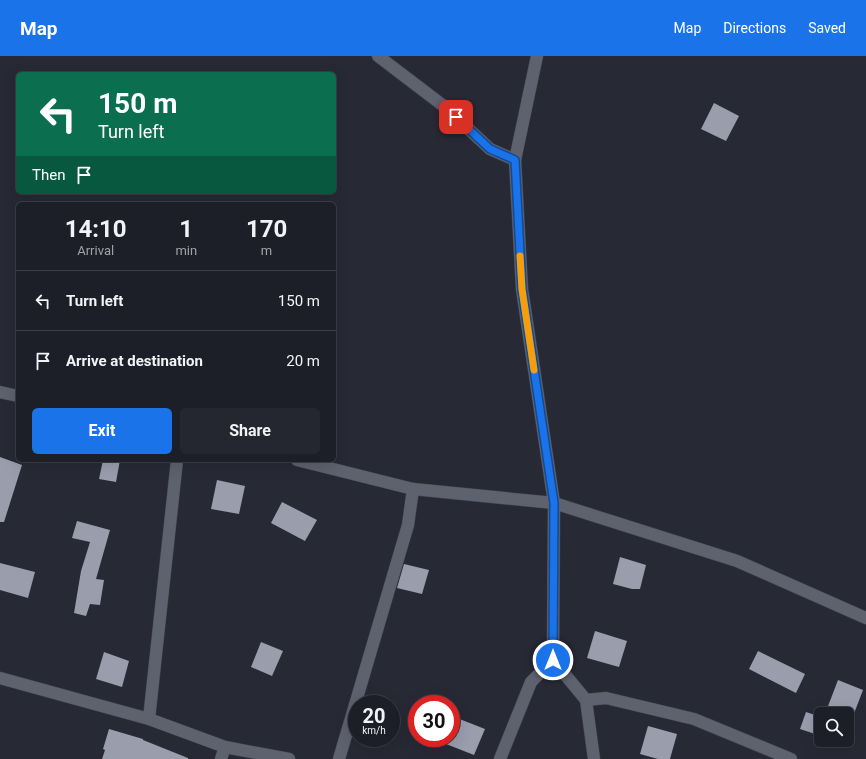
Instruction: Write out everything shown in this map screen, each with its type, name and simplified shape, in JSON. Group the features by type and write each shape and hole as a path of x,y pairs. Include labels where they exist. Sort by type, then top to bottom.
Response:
{"street":[{"path":"378,56 445,106 490,149 515,160"},
{"path":"537,56 515,160 522,289 554,503 553,660 586,700 594,759"},
{"path":"0,392 16,396"},
{"path":"149,719 178,462"},
{"path":"306,462 413,489 554,503 737,561 866,618"},
{"path":"339,759 408,526 413,489"},
{"path":"500,759 531,682 553,660"},
{"path":"0,678 149,719 225,747 289,759"},
{"path":"586,700 606,698 694,719 790,759"},
{"path":"221,759 225,747"}],"building":[{"path":"714,103 739,116 726,141 701,129"},
{"path":"0,457 22,465 4,522 0,522"},
{"path":"103,462 120,462 116,482 99,479"},
{"path":"217,480 245,486 239,514 211,509"},
{"path":"282,502 317,520 305,541 271,523"},
{"path":"77,521 110,530 96,579 104,580 100,605 90,604 86,616 74,613 81,571 90,542 72,538"},
{"path":"620,557 646,565 640,589 632,589 613,584"},
{"path":"0,563 35,572 28,598 0,590"},
{"path":"404,564 429,570 422,594 397,588"},
{"path":"595,631 627,641 619,667 587,658"},
{"path":"261,642 283,651 272,676 251,667"},
{"path":"758,651 805,674 796,693 749,669"},
{"path":"104,652 129,661 122,687 96,679"},
{"path":"838,680 863,690 854,714 854,707 828,707"},
{"path":"806,712 814,715 814,734 800,729"},
{"path":"460,719 485,729 474,755 454,747 460,747"},
{"path":"648,726 677,734 670,759 658,759 640,754"},
{"path":"109,729 143,739 188,759 102,759 105,750 103,749"}],"slow traffic":[{"path":"520,256 522,289 534,370"}],"route":[{"path":"456,117 490,149 515,160 522,289 554,503 553,660"}]}
